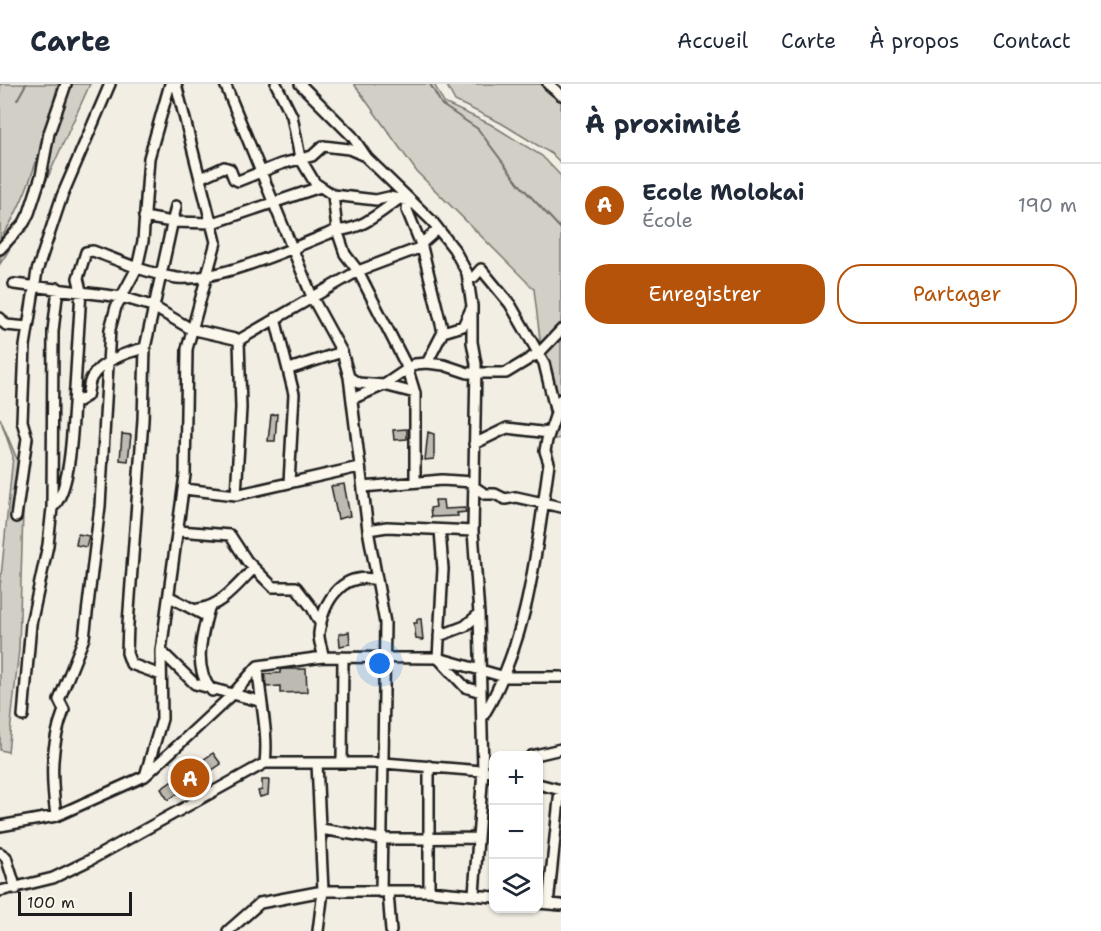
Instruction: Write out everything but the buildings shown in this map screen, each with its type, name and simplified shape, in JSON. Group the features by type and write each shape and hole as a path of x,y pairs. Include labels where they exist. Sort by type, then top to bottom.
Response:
{"street":[{"path":"0,249 24,223 29,213 41,176 49,133 66,84"},
{"path":"16,517 27,438 22,421 28,327 34,286 62,196 110,84"},
{"path":"56,816 50,771 52,749 64,710 59,700 84,638 100,506 111,329 122,297 137,268 144,217 148,158 170,84"},
{"path":"145,776 162,719 161,651 183,489 186,355 191,329 209,274 216,242 176,84"},
{"path":"225,84 313,298 342,352 350,377 368,530 385,622 381,839 384,892 391,931"},
{"path":"276,84 292,116 300,158 310,177 320,187 333,195 376,200 389,197 404,200"},
{"path":"300,84 352,136 367,158 404,200 438,230 465,266 468,279 472,306 475,371 473,531 479,614 483,767 476,838 474,894"},
{"path":"548,84 561,95"},
{"path":"201,178 224,166 230,169 238,181 300,158 312,156 323,146 349,149 367,158"},
{"path":"144,217 172,222 213,223 320,187"},
{"path":"333,195 337,230 345,254 358,271 407,367 415,393 415,482"},
{"path":"52,508 59,502 67,467 74,404 81,291 78,278 86,252 93,251 159,275 188,278 293,249 337,230 360,224 404,200"},
{"path":"404,200 422,245 443,332 427,363"},
{"path":"161,675 131,664 127,653 145,348 152,306 176,206"},
{"path":"14,284 122,297 152,306 191,329 239,340 358,271 422,245 438,230"},
{"path":"468,279 474,277 480,269 483,270 510,304 546,366 555,409"},
{"path":"23,716 31,624 48,544 52,508 53,331 58,288"},
{"path":"443,332 463,326 472,306"},
{"path":"0,318 6,325 28,327"},
{"path":"275,318 294,394 289,483"},
{"path":"352,399 384,385 407,367 427,363 468,373 475,371 506,373 519,368 539,353 561,330"},
{"path":"236,495 241,408 239,340"},
{"path":"74,404 87,396 92,377 110,362 130,351 145,348"},
{"path":"289,369 342,352"},
{"path":"350,377 358,383 384,385 415,393"},
{"path":"482,718 496,687 505,677 518,642 531,586 549,463 545,451 555,409 561,399"},
{"path":"474,444 507,428 549,432"},
{"path":"183,489 236,495 360,467"},
{"path":"363,487 415,482 473,484 485,494 561,507"},
{"path":"368,530 387,527 473,531"},
{"path":"440,530 443,569 438,658 465,687 481,692"},
{"path":"179,531 226,533 233,538 254,568 273,587 296,587 312,608 321,625"},
{"path":"212,691 204,680 200,668 209,608 254,568"},
{"path":"323,657 319,640 321,625 331,596 354,578 361,576 377,580"},
{"path":"170,597 198,609 209,608"},
{"path":"198,609 206,620"},
{"path":"439,636 465,626 479,614"},
{"path":"161,651 195,684 212,691 260,700"},
{"path":"0,826 56,816 145,776 232,695 258,666 323,657 438,658 505,677 561,677"},
{"path":"342,763 343,657"},
{"path":"258,666 260,700 268,744 265,763"},
{"path":"543,753 561,749"},
{"path":"0,891 16,889 53,878 90,860 265,763 384,764 483,767 489,770"},
{"path":"317,763 323,891 318,931"},
{"path":"483,767 489,764"},
{"path":"429,766 429,891"},
{"path":"543,785 560,790 543,903 561,905"},
{"path":"321,829 381,839 476,838"},
{"path":"0,853 6,857 16,889"},
{"path":"228,931 260,903 323,891 429,891 489,896"}],"shaded area":[{"path":"0,84 58,84 28,186 10,224 0,239"},
{"path":"68,84 90,84 29,219 0,264 3,250 21,224 32,201"},
{"path":"354,84 434,84 444,103 490,124 542,156 561,176 561,438 552,440 534,289 417,172"},
{"path":"446,84 543,84 561,101 561,163 552,154 501,123 455,101"},
{"path":"0,418 24,476 19,649 8,752 0,750 0,587 13,456"}],"waterway":[{"path":"17,100 26,84"},
{"path":"430,84 442,105 478,129 519,184 561,229"}],"place":[{"name":"Ecole Molokai","path":"190,778"}]}
